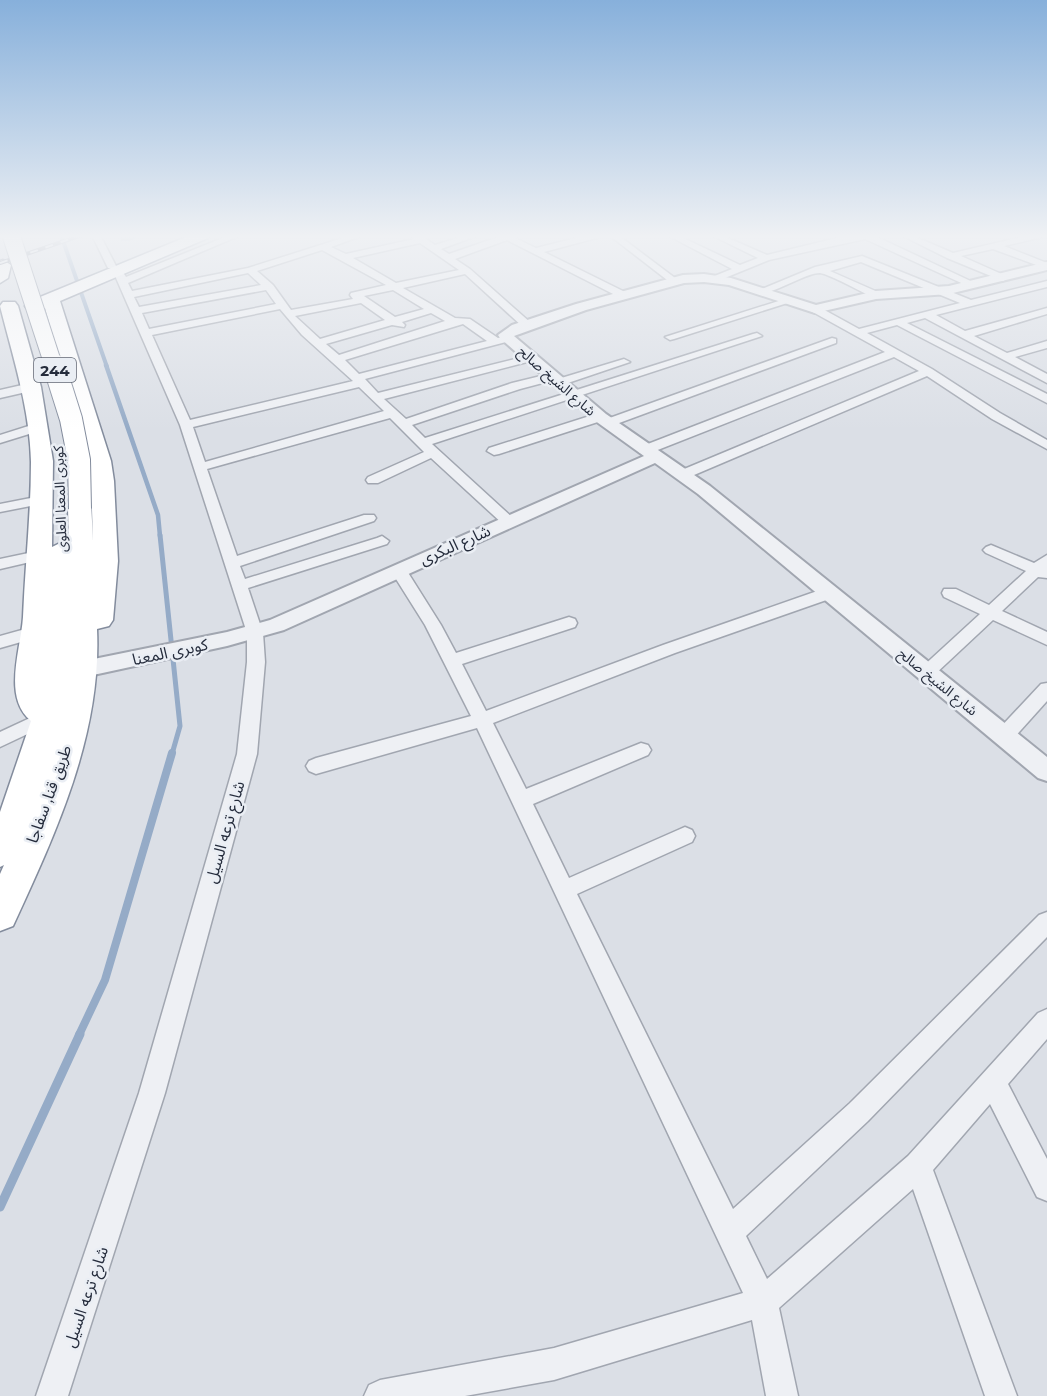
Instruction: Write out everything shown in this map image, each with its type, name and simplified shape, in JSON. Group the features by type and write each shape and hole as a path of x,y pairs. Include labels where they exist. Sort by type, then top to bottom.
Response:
{"highway":[{"name":"كوبرى المعنا العلوى","path":"13,300 56,430 62,475 60,646 47,717"},
{"name":"كوبرى المعنا العلوى","path":"32,300 71,419 79,460 61,507 84,669"},
{"path":"35,300 6,312 31,387 42,461 61,507 38,555 36,632 30,688 31,700 47,717"},
{"path":"50,300 100,461 104,492 102,596 99,619 84,669"},
{"name":"طريق قنا, سفاجا","path":"0,914 46,812 64,760 84,669"},
{"name":"طريق قنا, سفاجا","path":"0,852 24,795 47,717"}],"street":[{"name":"شارع ترعه السيل","path":"52,1396 152,1093 247,754 256,662 255,633 201,467 186,425 130,300"},
{"path":"135,311 196,300"},
{"path":"278,300 318,343 508,522"},
{"path":"145,333 361,300"},
{"path":"362,300 414,333"},
{"path":"414,300 452,321"},
{"path":"499,300 527,325"},
{"name":"شارع الشيخ صالح","path":"607,300 506,333 502,340 531,358 603,420 682,475 1047,771"},
{"path":"670,337 792,300"},
{"name":"شارع الشيخ صالح","path":"792,300 815,309 928,370 996,416 1047,444"},
{"path":"815,309 854,300"},
{"path":"961,300 971,304"},
{"path":"858,332 985,300"},
{"path":"318,343 430,310"},
{"path":"964,335 1047,311"},
{"path":"927,315 1047,379"},
{"path":"337,359 452,321 466,321 502,340"},
{"path":"898,322 1047,399"},
{"path":"373,480 428,448 573,394 757,336"},
{"path":"186,425 502,340"},
{"path":"494,452 603,420 832,341"},
{"path":"1005,357 1047,344"},
{"path":"650,453 896,352"},
{"path":"376,398 531,358"},
{"path":"404,424 516,386 556,380 624,362"},
{"path":"682,475 928,370"},
{"path":"0,394 31,387"},
{"path":"201,467 392,413"},
{"path":"0,439 38,427"},
{"name":"شارع البكرى","path":"255,633 508,522 650,453"},
{"path":"0,508 61,507"},
{"path":"233,563 369,518"},
{"path":"239,585 382,541"},
{"path":"991,550 1043,568"},
{"path":"0,564 38,555"},
{"path":"926,673 1043,568"},
{"path":"399,571 452,661 482,720 763,1302 782,1396"},
{"path":"316,766 482,720 669,649 829,593"},
{"path":"950,593 1047,639"},
{"path":"452,661 569,623"},
{"path":"0,642 36,632"},
{"name":"كوبرى المعنا","path":"84,669 255,633"},
{"path":"1004,736 1047,689"},
{"path":"0,740 47,717"},
{"path":"521,800 641,750"},
{"path":"564,890 685,836"},
{"path":"729,1232 859,1112 1047,922"},
{"path":"380,1396 554,1364 763,1302 918,1166 1047,1021"},
{"path":"993,1083 1047,1187"},
{"path":"918,1166 1001,1396"}],"waterway":[{"path":"84,300 107,367"},
{"path":"106,365 158,515 160,536"},
{"path":"160,535 180,726 172,754"},
{"path":"79,1035 105,980 172,753"},
{"path":"0,1207 80,1034"}]}
